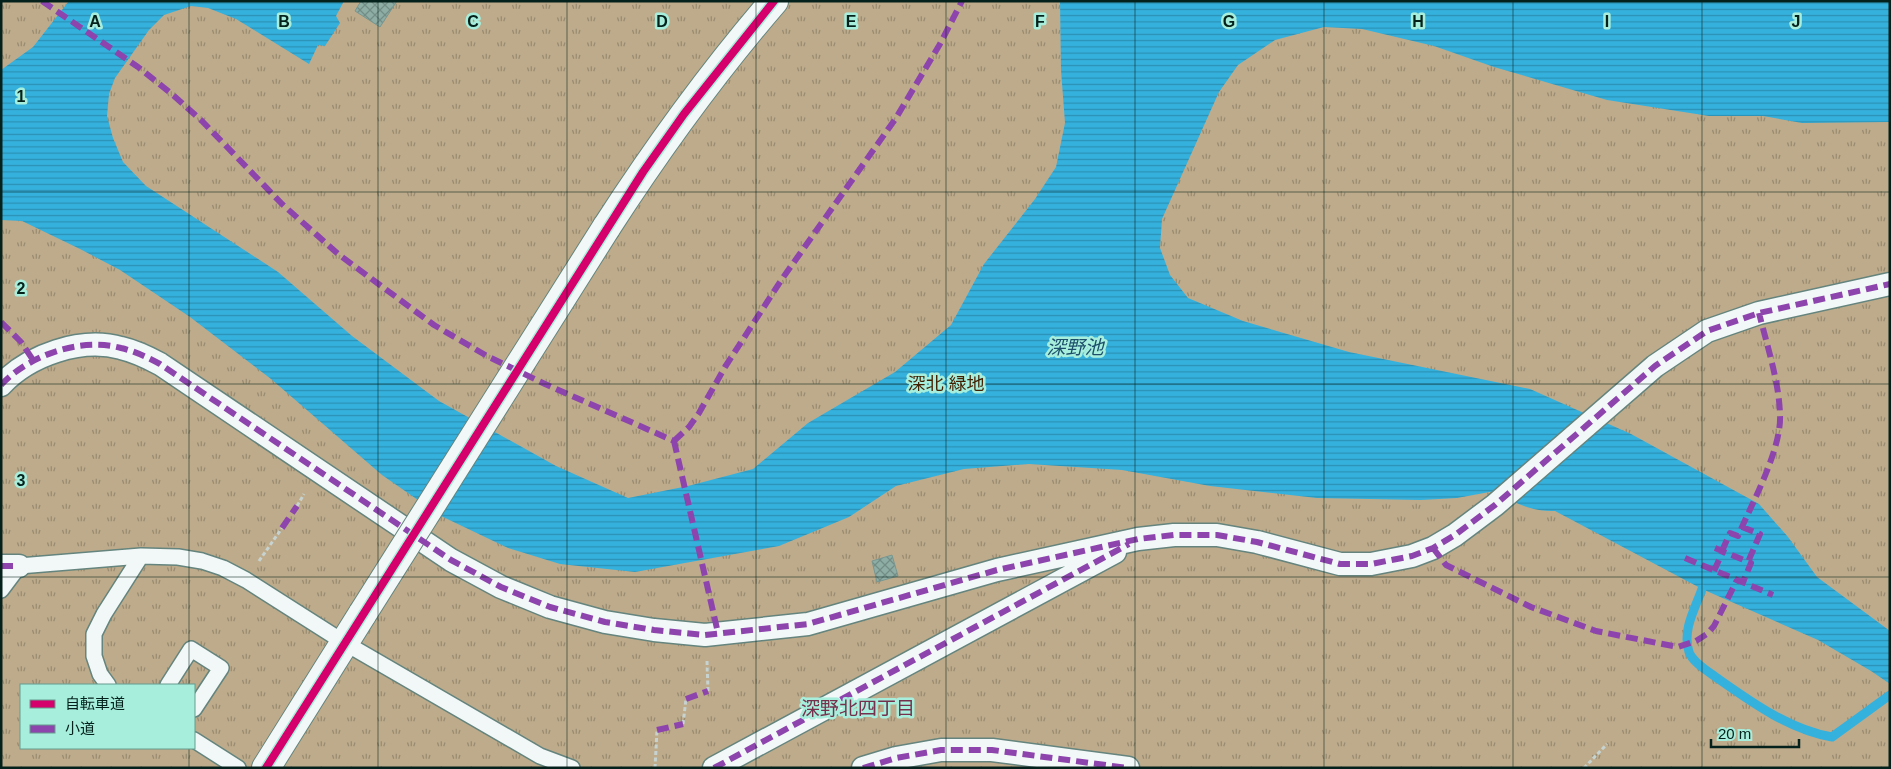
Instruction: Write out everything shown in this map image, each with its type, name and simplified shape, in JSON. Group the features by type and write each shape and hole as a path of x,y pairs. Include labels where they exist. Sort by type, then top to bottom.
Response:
{"street":[{"path":"266,768 643,172 684,114 774,1"},
{"path":"1,385 12,374 33,360 58,350 100,345 119,347 140,354 167,368 459,565 501,587 550,607 605,622 654,630 705,635 808,624 996,570 1138,539 1174,535 1217,535 1256,542 1340,564 1370,564 1412,556 1433,548 1455,535 1495,505 1655,366 1707,331 1759,313 1890,284"},
{"path":"714,768 1138,539"},
{"path":"863,768 896,758 950,750 992,750 1128,768"}],"lane":[{"path":"107,684 100,674 94,656 94,634 104,614 141,556"},
{"path":"1,590 10,566 141,556 178,557 202,561 223,568 246,580 345,643 540,756 572,768"},
{"path":"169,684 191,649 222,668 195,708"},
{"path":"195,741 238,768"},
{"path":"540,756 550,768"}],"path":[{"path":"246,580 282,528"},
{"path":"683,724 686,699"},
{"path":"655,768 657,730"},
{"path":"1584,768 1607,744"}],"green space":[{"name":"深北 緑地","path":"1,1 1890,1 1890,768 1,768"}],"water":[{"name":"深野池","path":"69,1 344,1 336,16 340,23 325,46 318,45 309,64 236,19 208,8 191,6 164,15 149,30 115,78 109,94 107,116 113,138 123,162 146,186 278,272 352,336 439,401 556,466 628,498 688,486 753,469 808,423 895,372 951,325 984,264 1035,199 1056,167 1065,123 1061,70 1060,1 1890,1 1890,122 1802,123 1763,116 1709,116 1607,100 1494,67 1434,46 1362,29 1324,27 1275,40 1238,65 1219,92 1162,219 1160,248 1170,275 1188,298 1243,321 1349,352 1530,389 1631,434 1759,504 1788,537 1817,577 1890,631 1890,684 1818,640 1702,589 1555,511 1539,510 1524,506 1495,491 1457,498 1421,500 1317,498 1210,486 1122,470 1029,464 964,469 896,486 849,517 779,546 635,572 560,564 508,548 441,516 382,475 271,379 190,317 120,270 22,221 1,220 1,70 33,47"}],"building":[{"path":"361,1 397,1 380,27 355,11"},
{"path":"892,555 898,576 877,582 872,561"}],"waterway":[{"path":"1702,589 1688,628 1687,644 1691,656 1705,670 1786,722 1832,737 1890,695"}],"marked path":[{"path":"42,1 138,67 173,95 202,121 282,204 338,254 434,325 487,356 674,441"},
{"path":"674,441 689,427 699,413 725,367 782,279 896,118 940,44 962,1"},
{"path":"1,385 26,365 56,351 89,345 106,345 131,351 160,364 451,560 501,587 550,607 605,622 654,630 705,635 808,624 997,570 1138,539 1174,535 1217,535 1257,542 1340,564 1371,564 1412,556 1433,548 1455,535 1495,505 1655,366 1707,331 1759,313 1890,284"},
{"path":"1722,551 1730,533 1738,536 1765,476 1779,428 1780,414 1777,389 1759,313"},
{"path":"1,322 21,342 33,360"},
{"path":"674,441 718,633"},
{"path":"282,528 297,506"},
{"path":"1742,527 1760,534 1748,562"},
{"path":"714,768 1129,544"},
{"path":"1433,548 1446,565 1531,607 1596,631 1678,647 1696,641 1707,634 1714,626 1737,580"},
{"path":"1715,548 1751,563 1743,582"},
{"path":"1714,571 1723,551"},
{"path":"1685,558 1773,595"},
{"path":"1,566 19,566"},
{"path":"686,699 708,691"},
{"path":"657,730 683,724"},
{"path":"863,768 896,758 941,750 992,750 1128,768"}],"cycle path":[{"path":"266,768 643,172 684,114 774,1"}],"district":[{"name":"深野北四丁目","path":"858,708"}]}
